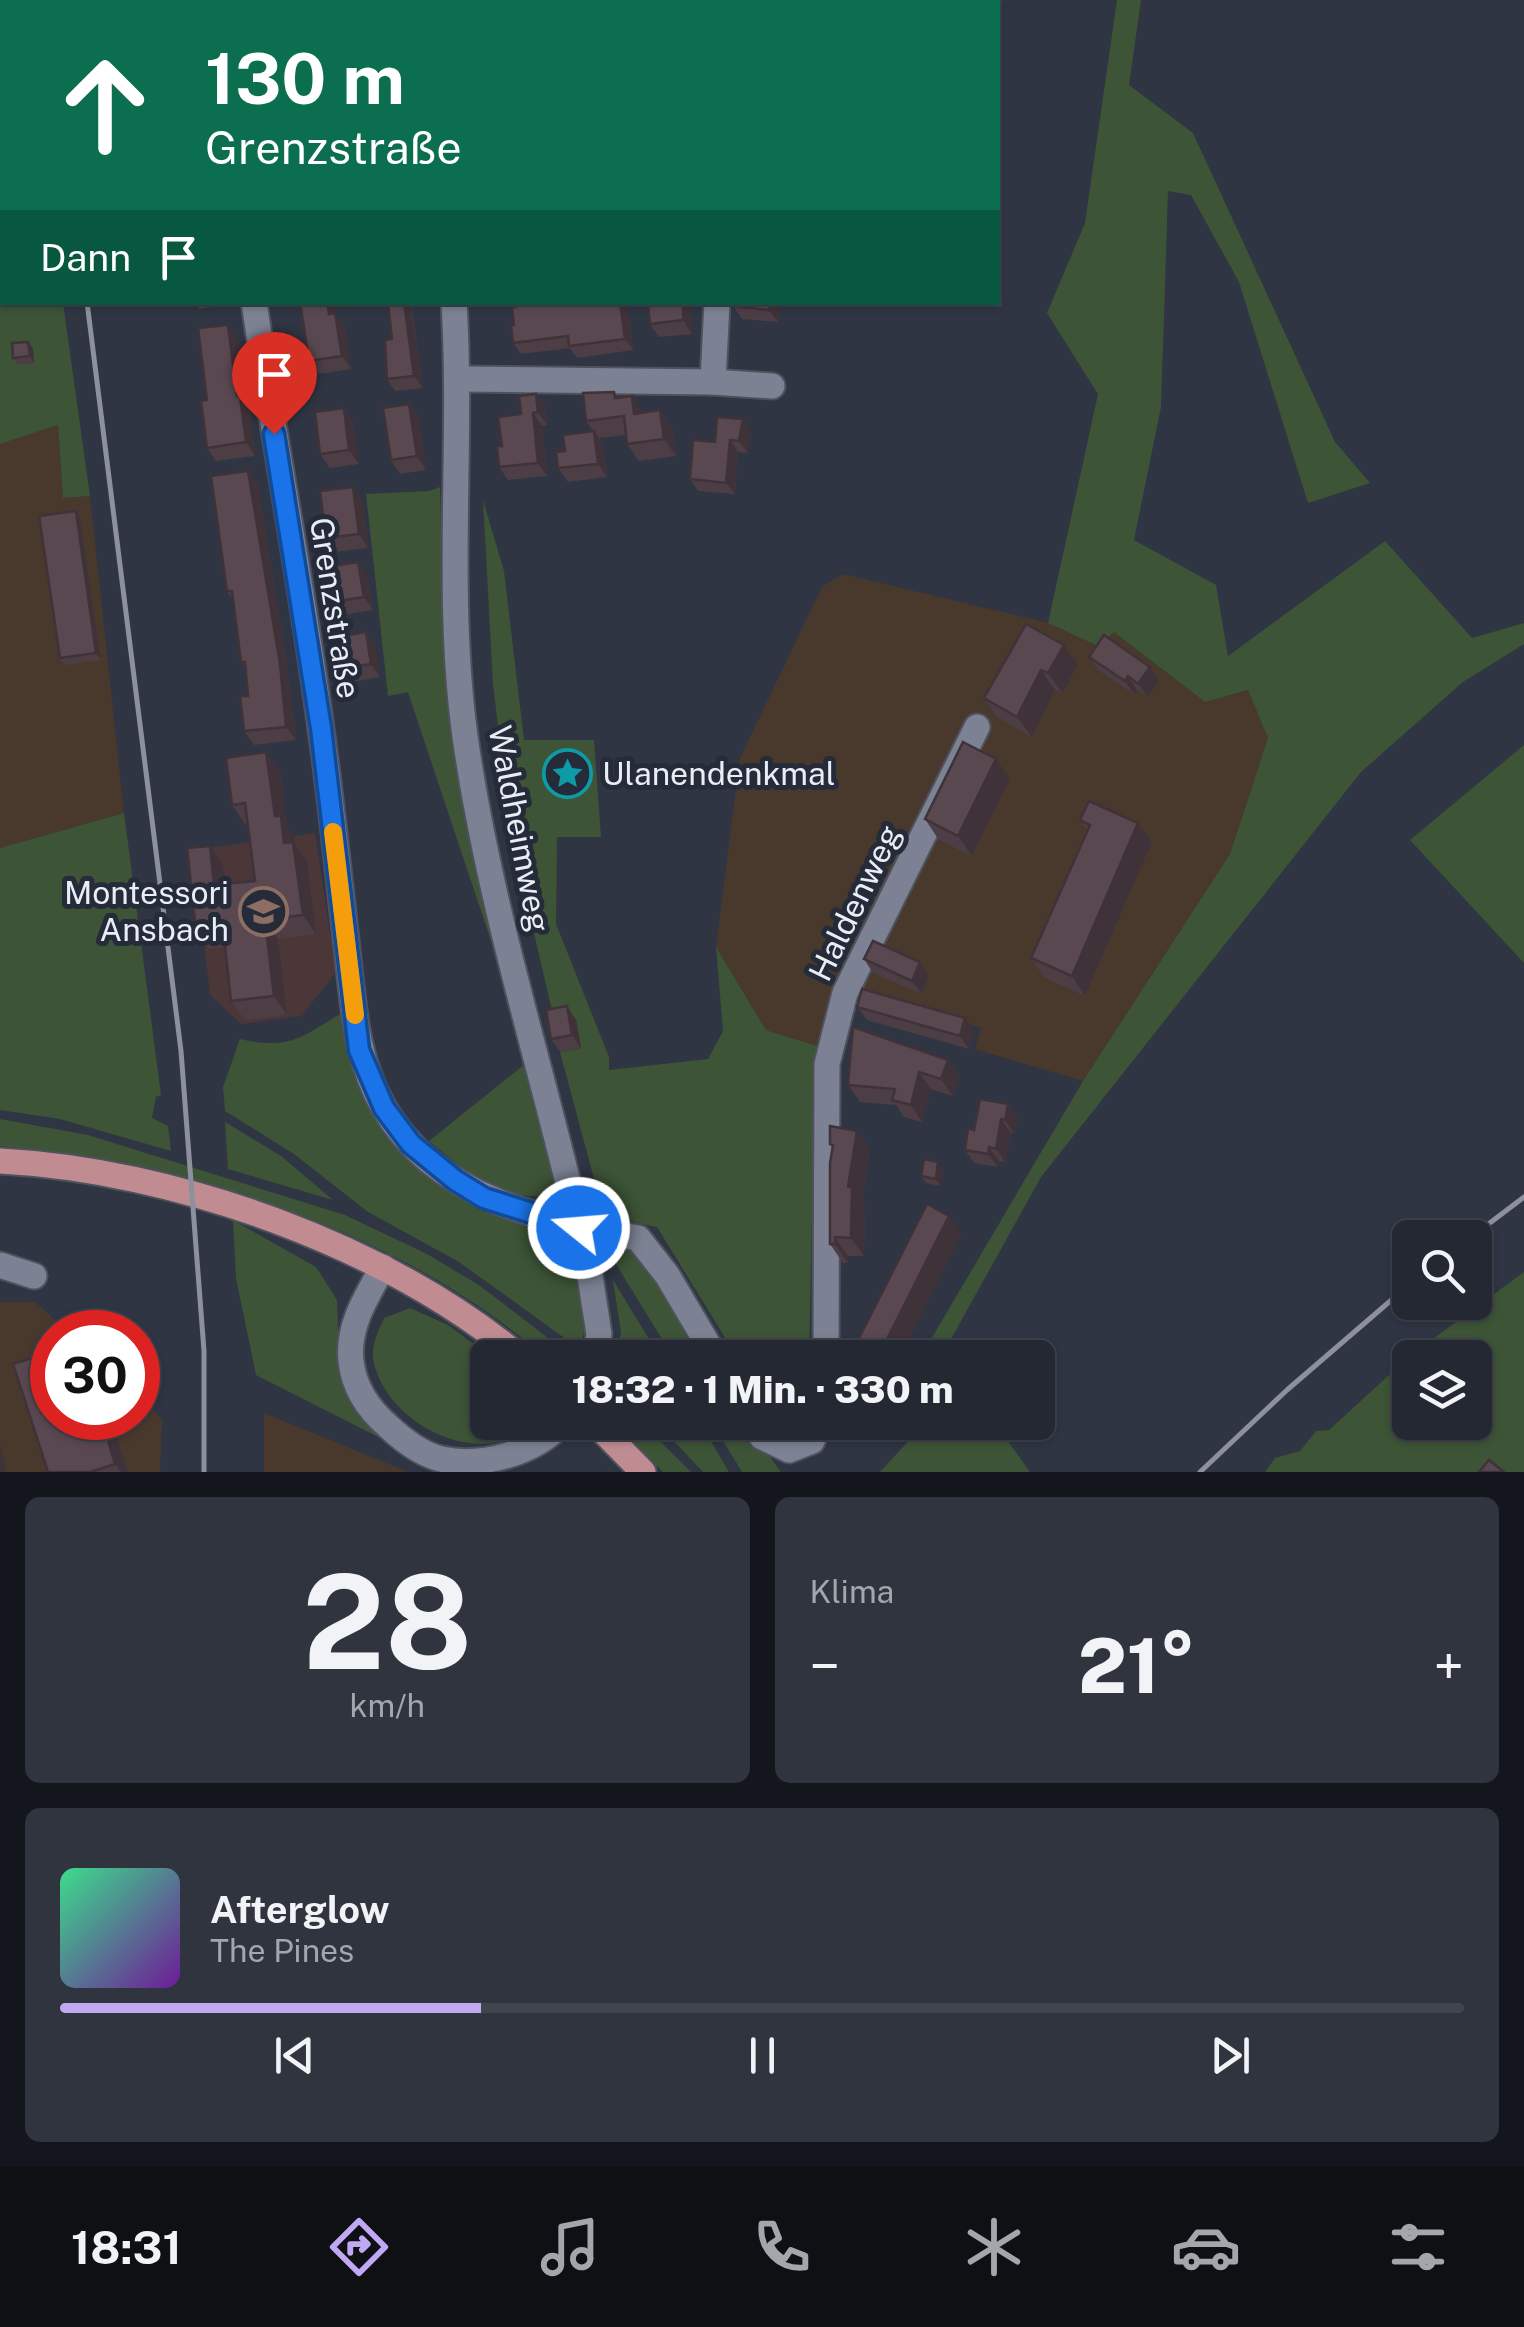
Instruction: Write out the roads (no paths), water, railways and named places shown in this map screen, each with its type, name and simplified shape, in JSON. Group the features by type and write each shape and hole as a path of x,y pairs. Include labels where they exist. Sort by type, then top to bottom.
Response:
{"main road":[{"path":"0,1162 120,1175 204,1197 295,1229 383,1267 493,1340"},
{"path":"612,1440 643,1472"}],"street":[{"name":"Grenzstraße","path":"254,305 321,728 359,1050 384,1108 411,1144 455,1180 484,1198 579,1228"},
{"name":"Waldheimweg","path":"454,305 459,379 454,555 466,748 486,854 579,1228 597,1340"},
{"path":"713,382 717,305"},
{"path":"459,379 772,386"},
{"name":"Haldenweg","path":"826,1340 827,1064 844,993 977,727"},
{"path":"579,1228 638,1238 668,1275 706,1340"},
{"path":"0,1265 34,1276"},
{"path":"383,1267 354,1327 350,1359 369,1410 413,1448 440,1459 473,1462 510,1456 537,1440"},
{"path":"768,1440 789,1450 813,1440"}],"railway":[{"path":"87,305 181,1051 204,1351 204,1472"},
{"path":"1492,1221 1524,1197"},
{"path":"1200,1472 1392,1300"}],"place":[{"name":"Ulanendenkmal","path":"567,774"},
{"name":"Montessori Ansbach","path":"264,911"}]}
